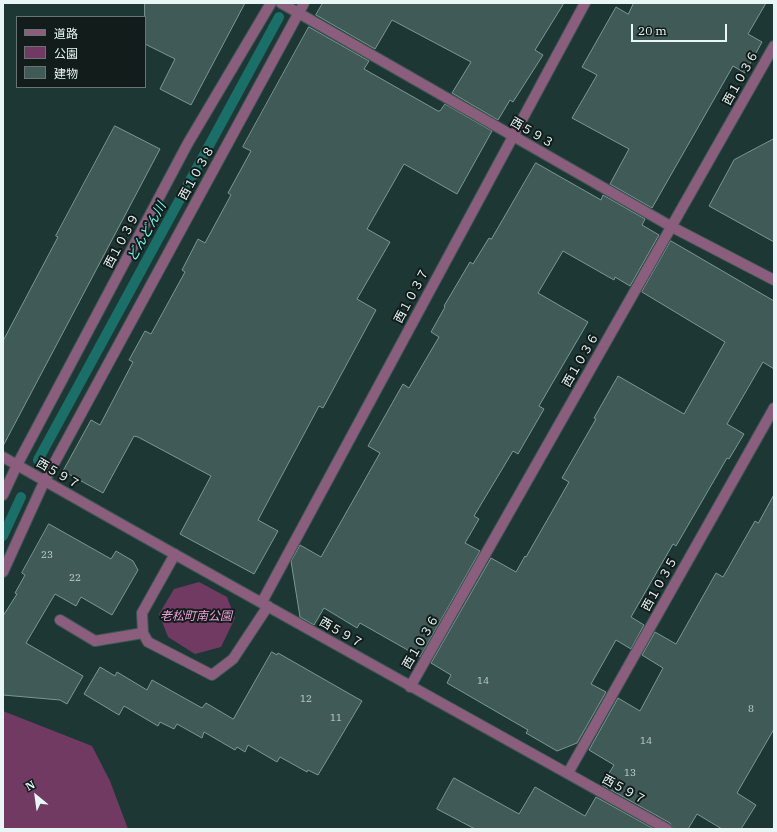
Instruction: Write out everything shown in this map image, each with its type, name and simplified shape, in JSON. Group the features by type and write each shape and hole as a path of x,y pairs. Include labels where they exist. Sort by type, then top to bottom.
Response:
{"street":[{"name":"西１０３９","path":"3,495 17,465 188,143 271,3"},
{"name":"西５９３","path":"281,3 672,227 774,280"},
{"name":"西１０３８","path":"3,572 44,482 304,3"},
{"name":"西１０３７","path":"142,633 148,642 212,674 233,659 265,604 585,3"},
{"name":"西１０３６","path":"410,687 774,46"},
{"name":"西１０３５","path":"568,774 774,408"},
{"name":"西５９７","path":"3,457 44,482 667,829"},
{"path":"60,620 96,640 142,633 142,613 175,554"}],"green space":[{"name":"老松町南公園","path":"199,582 227,597 235,618 221,647 195,654 168,637 159,614 174,589"},
{"path":"3,711 92,746 110,781 128,829 3,829"}],"building":[{"path":"145,3 245,3 191,105 160,89 175,59 146,44"},
{"path":"323,3 564,3 535,50 543,55 513,102 510,100 498,120 452,93 471,62 392,20 375,49 316,15"},
{"path":"634,3 766,3 748,34 762,42 745,73 733,66 652,208 610,184 629,149 572,118 597,75 582,67 616,7 628,14"},
{"path":"309,27 369,61 364,69 438,111 440,111 445,104 492,131 457,194 404,164 367,229 390,242 357,299 376,310 323,408 319,406 258,520 278,531 254,574 180,534 211,476 134,436 103,493 63,471 91,420 100,425 133,362 129,360 145,331 151,334 185,272 182,270 198,239 205,243 231,195 228,193 251,151 243,147"},
{"path":"115,126 160,149 3,446 3,341 58,237 56,236"},
{"path":"774,139 774,242 709,206 734,160"},
{"path":"536,163 601,200 603,195 645,219 642,225 659,235 630,286 615,277 614,280 563,251 538,293 588,322 539,406 544,409 518,454 513,451 474,516 479,519 465,543 480,551 420,657 360,623 357,628 324,608 314,625 300,617 291,561 300,545 321,557 380,453 368,446 403,384 409,388 439,337 431,332 445,307 444,306 470,262 473,264 489,238 491,239"},
{"path":"671,241 774,301 774,369 763,362 727,424 744,434 729,459 727,458 676,546 673,544 631,617 644,625 631,649 616,640 591,684 606,692 577,743 557,751 526,733 528,730 447,683 451,675 431,663 491,558 516,572 525,556 526,557 569,482 562,478 596,419 594,418 618,376 684,414 725,342 642,292"},
{"path":"774,495 774,729 737,793 756,805 741,829 722,829 697,814 688,829 673,829 670,823 602,785 614,765 589,750 618,698 640,711 663,668 642,655 655,632 676,644 716,573 723,577 755,521 758,523"},
{"path":"49,524 111,559 116,551 133,561 138,570 112,615 81,597 76,606 55,594 26,643 83,676 67,704 60,700 3,695 3,616 17,594 15,593 25,575 22,573"},
{"path":"272,652 277,655 278,653 362,701 318,775 308,770 307,772 280,757 277,762 248,745 245,752 237,747 235,750 204,732 202,738 177,724 174,729 160,722 158,726 124,706 119,715 84,694 100,667 115,676 117,672 147,690 152,680 202,708 206,703 233,719"},
{"path":"454,778 519,814 535,787 585,816 596,797 654,829 475,829 437,809"}],"waterway":[{"name":"どんどん川","path":"38,460 279,17"},
{"name":"どんどん川","path":"3,536 21,497"}]}
